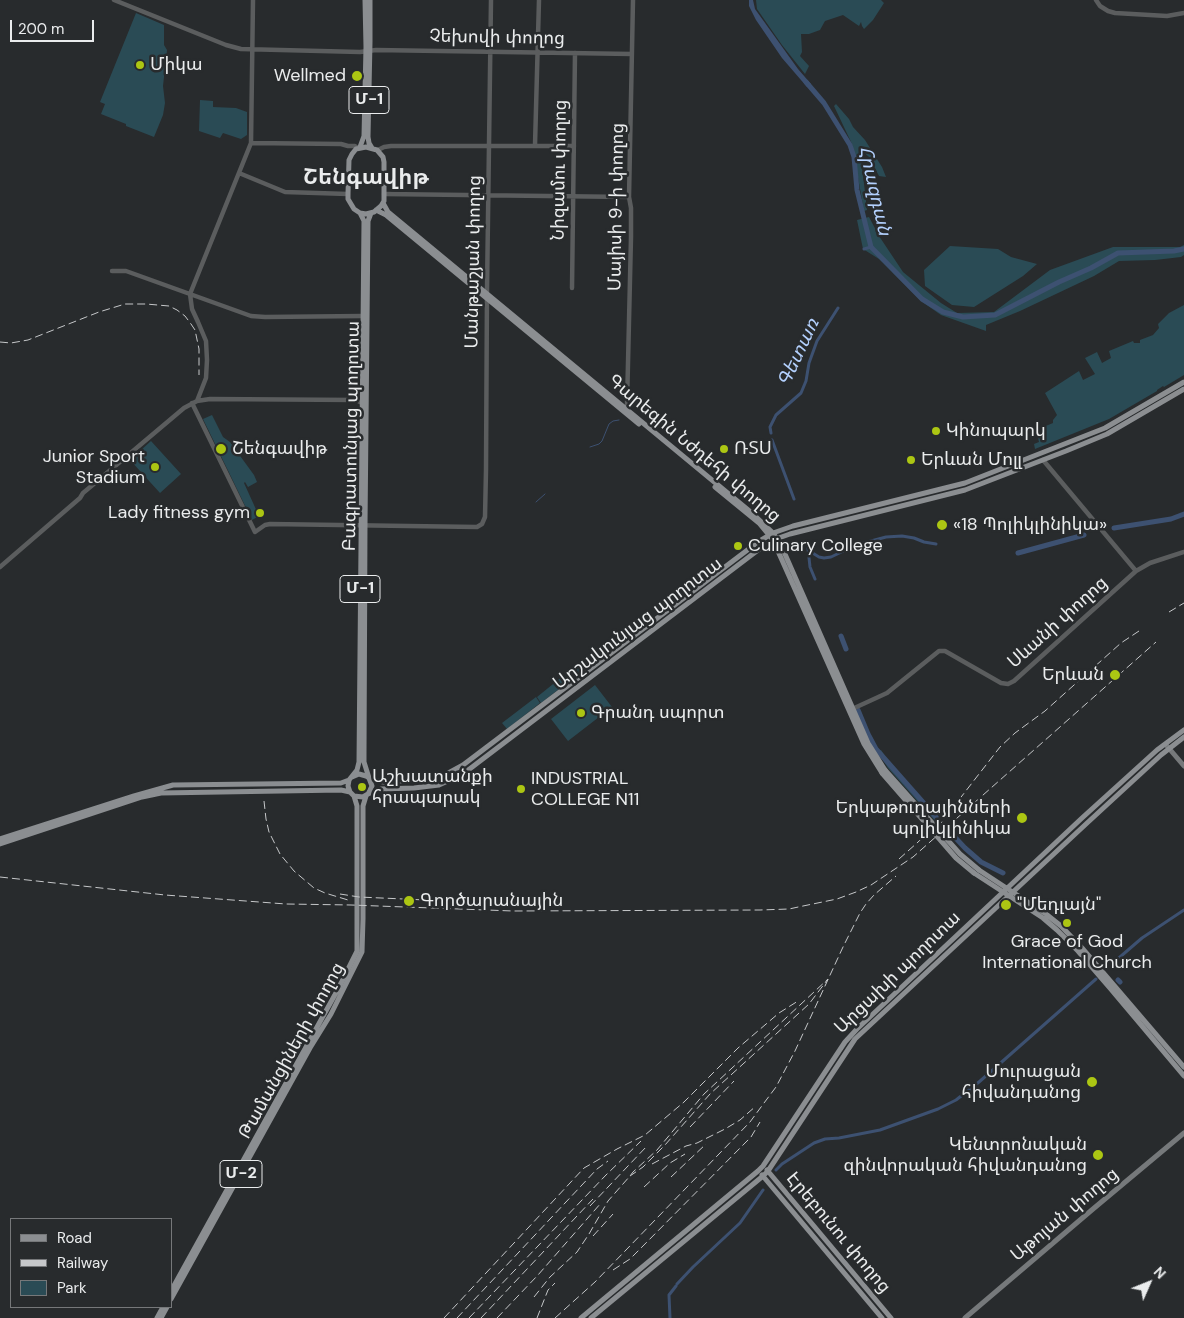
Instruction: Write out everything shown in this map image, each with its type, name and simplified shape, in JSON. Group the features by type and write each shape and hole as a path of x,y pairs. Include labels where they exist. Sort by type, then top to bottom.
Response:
{"main road":[{"name":"Մ-1","path":"359,148 364,136 365,0"},
{"name":"Մ-1","path":"370,0 365,51 368,137 369,143 375,149"},
{"path":"359,148 375,149 383,157 384,162 383,203 373,212 360,213 350,204 348,194 349,160 352,154 359,148"},
{"name":"Գարեգին Նժդեհի փողոց","path":"383,203 388,212 487,296 625,411 754,514 775,539 850,710 883,771 977,872 1011,894"},
{"name":"Գարեգին Նժդեհի փողոց","path":"373,212 386,215 487,296"},
{"name":"Բագրատունյաց պողոտա","path":"351,778 359,762 368,221 373,212"},
{"name":"Բագրատունյաց պողոտա","path":"360,213 364,221 364,404"},
{"name":"Արշակունյաց պողոտա","path":"370,779 384,782 416,780 441,776 464,765 703,583 771,534 793,526 965,483 1105,428 1184,382"},
{"name":"Արշակունյաց պողոտա","path":"367,795 381,789 414,788 443,784 463,774 699,594 775,539 965,490 1113,431 1184,389"},
{"path":"1011,466 1009,470 1013,472"},
{"path":"998,470 1001,476"},
{"path":"856,511 857,517"},
{"name":"Բագրատունյաց պողոտա","path":"362,525 364,762 370,779"},
{"path":"703,583 703,587 707,588"},
{"path":"694,590 700,590 699,594"},
{"path":"588,670 592,676"},
{"name":"Արցախի պողոտա","path":"591,1318 766,1173 819,1092 857,1029 1005,890 1165,744 1184,730"},
{"name":"Արցախի պողոտա","path":"581,1318 758,1171 814,1089 848,1044 1184,737"},
{"path":"1165,744 1184,766"},
{"path":"486,748 490,753"},
{"path":"0,839 173,785 340,783 355,775 363,774 370,779 372,786 367,795 360,798 341,790 161,793 142,797 0,844"},
{"path":"441,776 444,780 443,784"},
{"path":"351,778 348,786 352,794"},
{"path":"286,783 288,787 286,791"},
{"path":"172,792 170,790 173,785"},
{"path":"209,785 206,788 209,792"},
{"name":"Թամանցիների փողոց","path":"172,1289 357,951 357,806 352,794"},
{"name":"Թամանցիների փողոց","path":"172,1297 310,1048 331,1014 362,952 363,806 367,795"},
{"path":"1011,894 1046,914 1061,926 1184,1067"},
{"path":"1011,894 1043,918 1078,951 1184,1076"},
{"path":"936,955 941,960"},
{"path":"814,1089 819,1092"},
{"name":"Աթոյան փողոց","path":"965,1318 1184,1133"},
{"name":"Էրեբունու փողոց","path":"763,1166 766,1173 882,1318"},
{"name":"Էրեբունու փողոց","path":"758,1171 766,1173 891,1318"}],"street":[{"name":"Չեխովի փողոց","path":"115,0 234,48 632,54"},
{"path":"194,402 206,378 207,353 204,336 190,305 190,294 251,144 254,0"},
{"name":"Մանթաշյան փողոց","path":"362,525 477,527 482,524 484,517 491,0"},
{"path":"535,146 539,0"},
{"name":"Մայիսի 9-ի փողոց","path":"625,411 628,405 631,208 629,197 633,0"},
{"path":"1096,0 1100,6 1115,13 1167,16 1184,13"},
{"name":"Նիզամու փողոց","path":"572,288 575,53"},
{"path":"251,144 340,144 359,148"},
{"path":"348,146 349,160"},
{"path":"383,157 386,146"},
{"path":"375,149 386,146 574,146"},
{"path":"239,173 285,192 348,194"},
{"path":"384,194 629,197"},
{"path":"112,271 126,271 251,316 363,316"},
{"path":"0,567 142,442 194,402 210,399 356,400 364,404"},
{"path":"194,402 255,532 265,524 362,525"},
{"path":"1043,460 1136,571"},
{"name":"Սևանի փողոց","path":"850,710 887,693 939,651 945,651 1002,683 1008,684 1014,681 1136,571 1184,552"}],"green space":[{"path":"756,0 881,0 884,3 873,20 864,29 861,22 859,26 843,15 825,21 820,30 809,34 801,34 802,52 800,56 809,66 805,74 757,9"},
{"name":"Միկա","path":"136,13 164,25 164,45 167,50 163,86 165,103 163,115 154,137 101,114 105,104 100,102"},
{"path":"200,100 213,101 213,107 236,108 247,112 247,135 241,139 223,133 220,138 199,131"},
{"path":"836,104 865,140 886,177 879,176 869,157 860,149 867,210 864,211 852,144 834,106"},
{"path":"869,217 903,272 941,303 957,313 994,312 1050,270 1113,247 1180,247 1184,245 1184,255 1155,260 1119,261 1094,276 986,325 986,331 941,315 921,301 879,259 863,249 857,220"},
{"path":"950,246 998,249 1011,257 1037,264 1023,276 974,307 952,305 925,286 924,270"},
{"path":"1184,305 1184,375 1109,419 1035,449 1034,444 1039,442 1036,430 1053,423 1057,415 1045,393 1079,371 1083,380 1095,374 1085,358 1097,352 1102,363 1111,358 1109,351 1133,341 1134,343 1140,343 1140,340 1153,335 1159,328 1158,324 1169,313"},
{"path":"212,415 223,437 230,442 257,482 248,487 244,483 259,516 252,520 203,419"},
{"name":"Junior Sport Stadium","path":"151,441 181,474 160,493 130,460"},
{"path":"595,652 600,658 569,681 565,676"},
{"path":"563,676 568,682 541,703 537,697"},
{"name":"Գրանդ սպորտ","path":"595,685 612,707 568,741 551,719"},
{"path":"536,697 540,703 507,729 502,723"},
{"path":"881,750 892,766 933,813 936,817 936,822 888,768 877,751"}],"shaded area":[{"path":"749,0 753,0 755,9 811,84 807,87 782,58 756,20 749,6"}],"waterway":[{"name":"Հրազդան","path":"806,82 824,103 850,145 854,157 857,190 871,247 922,299 943,312 963,317 995,315 1118,253 1184,249"},
{"name":"Գետառ","path":"864,249 871,247"},
{"name":"Գետառ","path":"771,433 770,427 776,415 801,393 817,341 838,308"},
{"path":"590,447 599,444 609,424 619,420"},
{"name":"Գետառ","path":"772,440 794,499"},
{"path":"536,502 545,494"},
{"name":"Գետառ","path":"1114,528 1171,519 1184,514"},
{"name":"Գետառ","path":"1018,553 1084,535"},
{"name":"Գետառ","path":"808,548 811,552 824,558 831,557 856,545 886,537 902,536 936,544"},
{"path":"808,548 810,567 815,579"},
{"path":"841,636 846,649"},
{"path":"858,710 876,749 936,817"},
{"path":"949,831 981,862 1003,873"},
{"path":"1113,963 1142,938 1184,910"},
{"path":"776,1170 814,1143 825,1139 880,1130 938,1109 956,1100 1096,979"},
{"path":"677,1284 740,1223 763,1190"},
{"path":"670,1318 669,1295 676,1286"}],"railway":[{"path":"0,342 11,343 28,340 99,312 125,304 169,306 185,316 195,330 199,349 199,375"},
{"path":"1169,612 1184,603"},
{"path":"937,828 1000,747 1015,733 1045,711 1121,643 1142,629"},
{"path":"0,877 165,895 286,904 513,911 789,909 837,899 856,892 871,885 913,857 1156,642"},
{"path":"264,801 269,832 280,854 294,871 314,888 348,900"},
{"path":"899,859 939,822"},
{"path":"555,1318 595,1282 750,1122 776,1087 795,1051 860,913 874,895 896,876"},
{"path":"340,894 359,897 470,902"},
{"path":"534,1297 550,1277 577,1252 608,1201 633,1172 657,1150 704,1094 828,979 809,1004 710,1094 665,1145 643,1167 630,1176"},
{"path":"444,1318 584,1168 645,1135 684,1102 738,1048 779,1013 798,1001"},
{"path":"690,1127 734,1081"},
{"path":"652,1164 686,1146 697,1143 725,1129 740,1120 756,1106"},
{"path":"613,1270 630,1259 639,1250 751,1137 760,1122"},
{"path":"469,1318 641,1141"},
{"path":"671,1177 706,1144"},
{"path":"590,1206 647,1146"},
{"path":"644,1187 670,1163 685,1154"},
{"path":"457,1318 597,1169 608,1161"},
{"path":"481,1318 593,1199"},
{"path":"497,1318 538,1275 601,1203"},
{"path":"593,1236 613,1214"},
{"path":"537,1318 548,1290 555,1283"}],"place":[{"name":"Միկա","path":"140,65"},
{"name":"Wellmed","path":"357,76"},
{"name":"Կինոպարկ","path":"936,431"},
{"name":"Շենգավիթ","path":"221,449"},
{"name":"ՌՏՍ","path":"724,449"},
{"name":"Երևան Մոլլ","path":"911,460"},
{"name":"Junior Sport Stadium","path":"155,467"},
{"name":"Lady fitness gym","path":"260,513"},
{"name":"«18 Պոլիկլինիկա»","path":"942,525"},
{"name":"Culinary College","path":"738,546"},
{"name":"Երևան","path":"1115,675"},
{"name":"Գրանդ սպորտ","path":"581,713"},
{"name":"Աշխատանքի հրապարակ","path":"362,787"},
{"name":"INDUSTRIAL COLLEGE N11","path":"521,789"},
{"name":"Երկաթուղայինների պոլիկլինիկա","path":"1022,818"},
{"name":"Գործարանային","path":"409,901"},
{"name":"\"Մեդլայն\"","path":"1006,905"},
{"name":"Grace of God International Church","path":"1067,923"},
{"name":"Մուրացան հիվանդանոց","path":"1092,1082"},
{"name":"Կենտրոնական զինվորական հիվանդանոց","path":"1098,1155"}],"district":[{"name":"Շենգավիթ","path":"366,178"}]}
